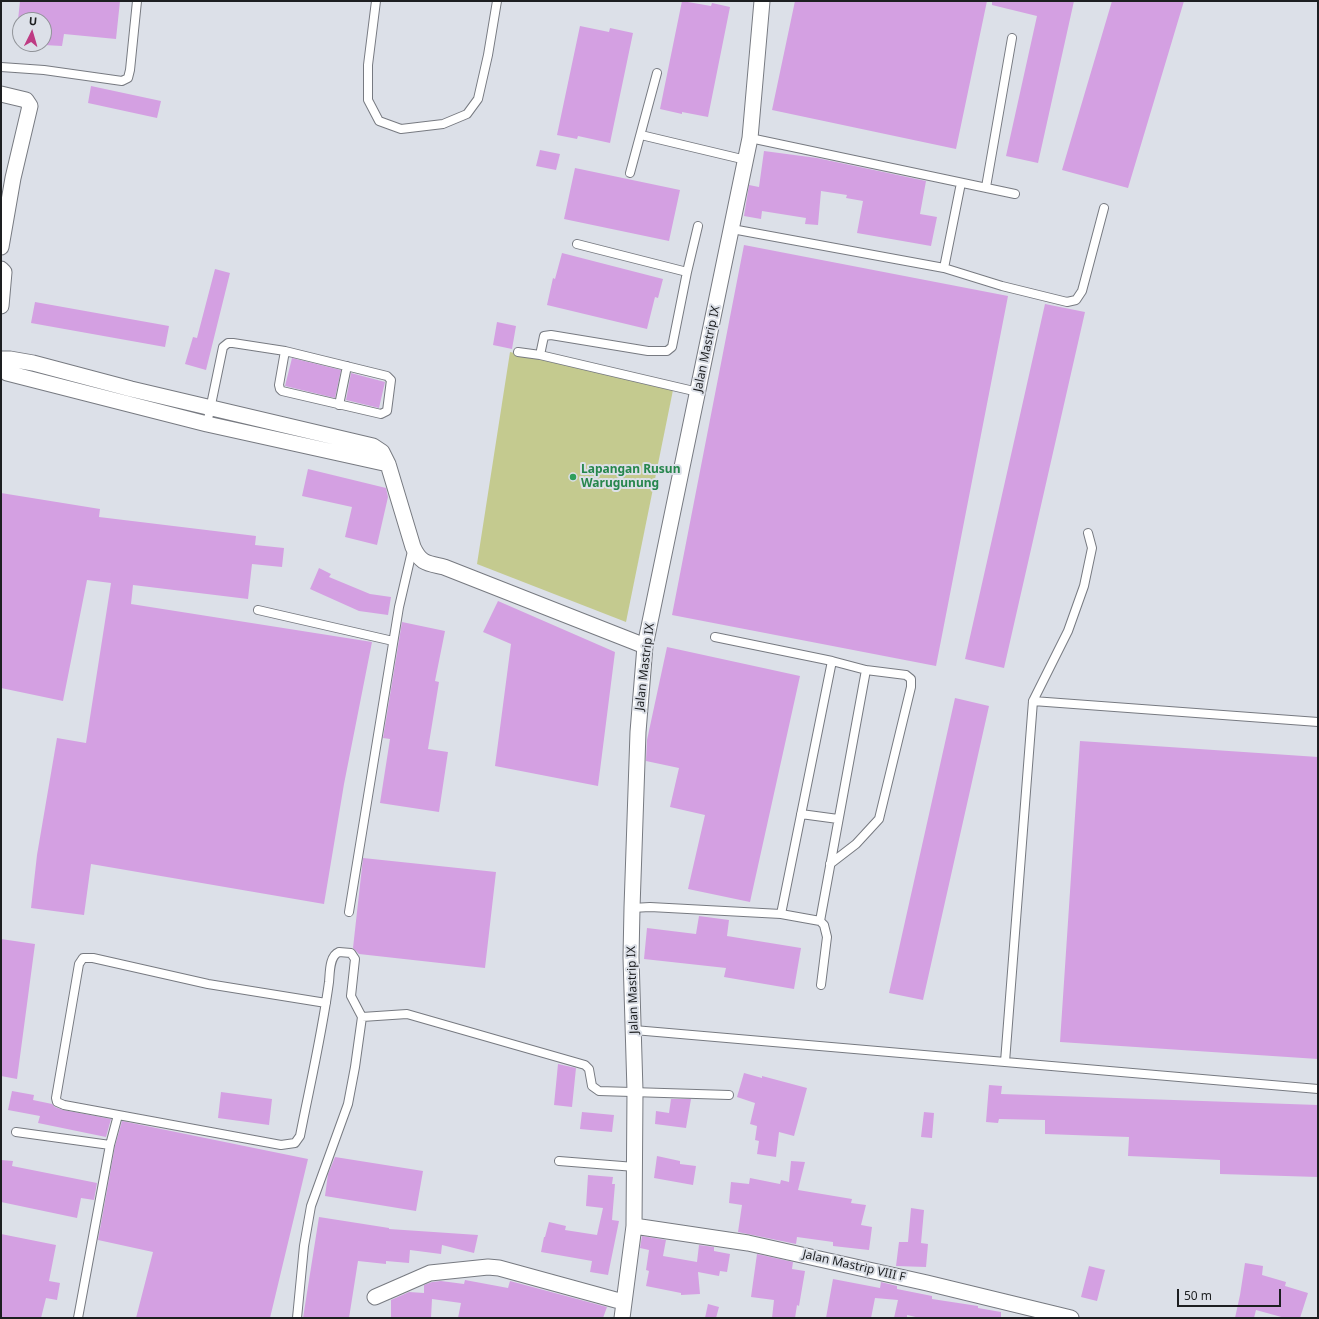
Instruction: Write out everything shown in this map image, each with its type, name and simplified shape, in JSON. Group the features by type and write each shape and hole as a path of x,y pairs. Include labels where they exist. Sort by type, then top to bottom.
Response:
{"street":[{"name":"Jalan Mastrip IX","path":"622,1318 634,1226 635,1091 631,957 638,732 645,646 750,138 762,1"},
{"path":"1,94 26,100 30,106 7,177 1,247"},
{"path":"1,269 4,272 1,306"},
{"path":"1,359 33,363 131,389 373,446 382,452 388,464 413,547 417,556 424,562 444,567 645,646"},
{"path":"1,367 7,373 207,424 388,464"},
{"name":"Jalan Mastrip VIII F","path":"634,1226 748,1242 928,1283 1053,1316 1071,1318"},
{"path":"376,1297 430,1273 488,1267 499,1268 623,1302"}],"lane":[{"path":"1,67 44,70 122,81 128,78 130,70 137,1"},
{"path":"376,1 368,65 368,100 379,121 401,129 443,124 467,114 478,99 488,55 497,1"},
{"path":"986,187 1012,38"},
{"path":"630,173 657,73"},
{"path":"640,135 746,160"},
{"path":"750,138 1015,194"},
{"path":"944,268 962,183"},
{"path":"732,229 944,268 1002,286 1067,302 1076,300 1082,291 1104,208"},
{"path":"540,355 544,336 551,335 648,351 667,351 672,347 698,226"},
{"path":"576,244 687,272"},
{"path":"207,424 223,347 233,343 285,352 389,377 391,380 387,411 381,414 282,392 279,385 285,352"},
{"path":"518,352 540,355 698,392"},
{"path":"340,406 348,366"},
{"path":"1005,1062 1033,701 1068,631 1084,586 1092,548 1088,533"},
{"path":"349,912 393,641 399,607 413,547"},
{"path":"258,610 393,641"},
{"path":"715,637 832,661 866,670 906,675 911,679 911,687 879,819 856,844 830,864"},
{"path":"781,914 832,661"},
{"path":"820,921 866,670"},
{"path":"1033,701 1318,722"},
{"path":"801,814 838,819"},
{"path":"632,908 650,907 781,914 820,921 824,925 827,937 821,985"},
{"path":"297,1318 304,1246 311,1206 348,1104 355,1067 362,1017 351,996 355,959 351,953 339,952 333,956 326,1003 300,1136 295,1143 281,1145 64,1105 57,1102 56,1098 79,964 84,958 93,958 208,984 326,1003"},
{"path":"362,1017 407,1014 422,1017 585,1065 590,1069 592,1086 599,1091 729,1095"},
{"path":"634,1030 1318,1089"},
{"path":"78,1318 110,1145 118,1115"},
{"path":"16,1132 110,1145"},
{"path":"559,1161 635,1167"}],"green space":[{"name":"Lapangan Rusun Warugunung","path":"510,352 673,390 626,622 477,564"}],"building":[{"path":"20,1 120,1 116,39 64,34 62,46 52,45 52,12 19,12"},
{"path":"682,1 711,6 712,3 730,7 708,117 682,112 682,114 660,109"},
{"path":"795,1 987,1 956,149 772,110"},
{"path":"992,1 1074,1 1038,163 1006,156 1037,16 992,5"},
{"path":"1112,1 1184,1 1128,188 1062,170"},
{"path":"580,26 609,32 610,28 633,33 610,143 578,136 577,139 557,135"},
{"path":"91,86 161,101 157,118 88,103"},
{"path":"540,150 560,154 556,170 536,166"},
{"path":"764,151 817,158 926,181 920,214 937,217 931,246 857,233 863,201 846,198 847,195 821,191 818,225 805,224 806,218 762,211 761,219 744,216 749,185 759,187"},
{"path":"575,168 680,190 669,241 564,219"},
{"path":"744,245 1008,296 936,666 672,615"},
{"path":"562,253 663,279 658,298 655,297 647,329 547,305 553,278 555,279"},
{"path":"215,269 230,273 206,370 185,364 193,337 197,338"},
{"path":"35,302 169,326 165,347 31,323"},
{"path":"1045,304 1085,312 1004,668 965,659"},
{"path":"497,322 516,326 512,349 493,345"},
{"path":"292,358 341,370 335,398 285,386"},
{"path":"351,373 385,382 379,408 346,400"},
{"path":"308,469 386,488 388,497 377,545 345,537 352,507 302,496"},
{"path":"1,493 100,509 99,517 256,536 255,545 284,548 282,567 252,564 248,599 133,585 131,604 372,642 344,784 324,904 91,864 84,915 31,908 37,855 57,738 86,743 111,583 87,580 63,701 1,688"},
{"path":"319,568 331,574 329,577 370,594 391,597 388,615 359,611 310,589"},
{"path":"498,601 615,652 598,786 495,766 511,644 483,632"},
{"path":"402,622 445,631 435,681 439,682 428,749 448,752 439,812 380,803 390,739 383,738"},
{"path":"667,647 800,676 750,902 688,889 705,815 670,807 679,768 646,761 647,740"},
{"path":"955,698 989,706 923,1000 889,993"},
{"path":"1080,741 1318,757 1318,1059 1060,1042"},
{"path":"363,858 496,872 485,968 359,954 353,948"},
{"path":"699,916 729,920 727,936 801,948 794,989 724,977 726,968 644,959 647,928 696,934"},
{"path":"1,939 35,944 17,1079 1,1076"},
{"path":"558,1064 576,1068 572,1107 554,1105"},
{"path":"744,1073 762,1078 762,1076 807,1088 794,1136 779,1132 776,1157 757,1154 759,1141 755,1140 757,1126 750,1124 755,1103 737,1097"},
{"path":"989,1085 1002,1086 1001,1094 1318,1105 1318,1177 1220,1174 1220,1160 1128,1156 1129,1137 1045,1134 1045,1120 999,1119 998,1123 986,1122"},
{"path":"12,1091 34,1095 33,1100 52,1104 63,1110 111,1119 106,1137 38,1123 40,1116 8,1110"},
{"path":"221,1092 272,1099 269,1125 218,1118"},
{"path":"671,1099 691,1099 686,1128 655,1124 656,1111 669,1113"},
{"path":"582,1112 614,1115 612,1132 580,1129"},
{"path":"924,1112 934,1113 932,1138 921,1137"},
{"path":"122,1121 308,1159 270,1318 136,1318 153,1252 98,1240 115,1146"},
{"path":"657,1156 680,1161 680,1164 696,1166 693,1185 654,1178"},
{"path":"335,1157 423,1171 416,1211 325,1196 328,1174"},
{"path":"1,1160 13,1161 12,1166 97,1183 94,1200 81,1198 77,1218 1,1202"},
{"path":"791,1161 805,1162 798,1190 852,1199 851,1203 866,1205 861,1225 872,1227 869,1250 833,1246 833,1242 797,1237 796,1244 738,1232 742,1205 729,1203 731,1182 749,1184 750,1178 780,1184 781,1180 789,1182"},
{"path":"588,1175 613,1177 612,1184 615,1184 612,1220 619,1221 608,1275 590,1272 592,1261 541,1252 549,1222 566,1226 565,1230 597,1235 603,1208 586,1206"},
{"path":"911,1208 924,1210 921,1243 928,1244 926,1267 896,1266 899,1242 908,1242"},
{"path":"319,1217 389,1229 478,1235 474,1253 442,1245 441,1254 410,1250 409,1263 386,1261 386,1264 358,1261 349,1318 303,1318"},
{"path":"1,1234 56,1245 49,1281 60,1283 57,1300 46,1298 41,1318 1,1318"},
{"path":"642,1236 666,1240 663,1256 697,1262 699,1245 714,1247 714,1251 730,1254 727,1272 720,1271 719,1276 698,1272 700,1294 681,1295 681,1293 646,1286 649,1271 646,1270 649,1250 640,1248"},
{"path":"757,1254 793,1262 792,1269 805,1271 799,1306 797,1305 795,1318 772,1318 774,1300 751,1297"},
{"path":"1245,1263 1263,1266 1262,1275 1286,1282 1285,1286 1308,1293 1300,1318 1285,1318 1256,1310 1254,1318 1235,1318"},
{"path":"1089,1266 1105,1270 1097,1301 1081,1297"},
{"path":"833,1279 880,1288 881,1282 897,1286 897,1289 932,1296 932,1299 978,1306 978,1308 1001,1312 1001,1318 920,1318 907,1315 907,1318 894,1318 898,1300 875,1298 871,1318 826,1318"},
{"path":"465,1280 508,1288 510,1281 607,1307 603,1318 458,1318 461,1303 432,1299 431,1318 391,1318 391,1300 409,1292 424,1293 424,1285 432,1282 441,1281 464,1284"},
{"path":"708,1304 719,1307 716,1318 705,1318"}],"place":[{"name":"Lapangan Rusun Warugunung","path":"573,477"}]}
